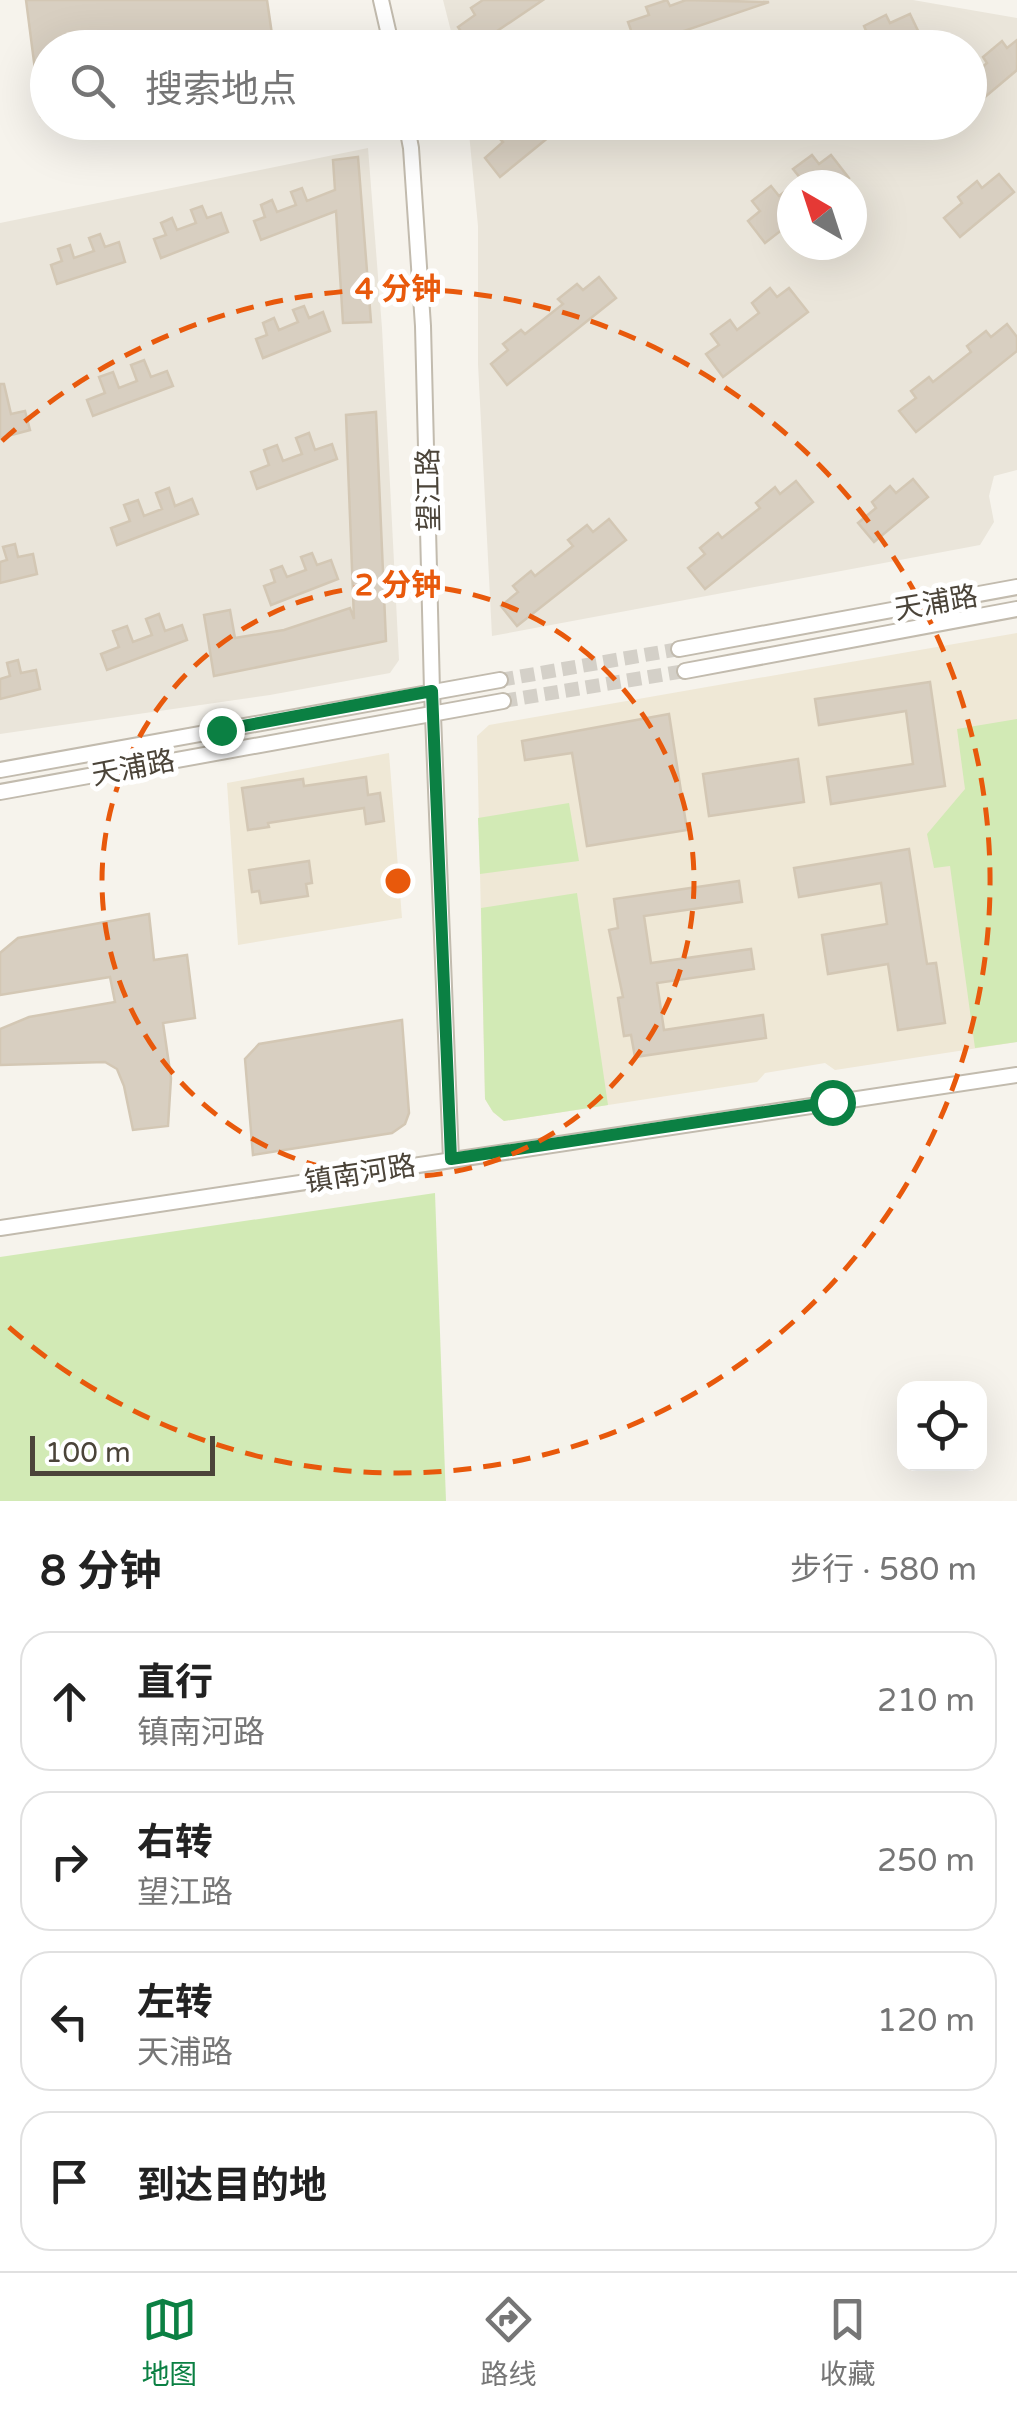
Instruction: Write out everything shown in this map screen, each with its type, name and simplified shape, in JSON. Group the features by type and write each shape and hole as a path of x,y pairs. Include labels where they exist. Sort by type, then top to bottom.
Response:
{"street":[{"path":"381,0 388,30"},
{"name":"望江路","path":"410,140 422,326 451,1159"},
{"name":"天浦路","path":"679,649 1017,586"},
{"name":"天浦路","path":"684,671 1017,609"},
{"name":"天浦路","path":"0,770 500,680"},
{"name":"天浦路","path":"0,792 503,701"},
{"name":"镇南河路","path":"0,1228 1017,1074"}],"shaded area":[{"path":"443,0 913,0 1017,18 1017,470 994,476 989,496 994,522 980,545 492,636 478,364 478,226 470,140 987,140 987,30 451,30"},
{"path":"368,148 382,328 399,660 390,673 270,695 0,734 0,223"},
{"path":"1017,633 1017,1042 835,1070 825,1063 765,1073 757,1082 504,1121 493,1112 485,1099 477,736 489,725"},
{"path":"389,753 402,918 238,945 227,783"}],"green space":[{"path":"1017,719 1017,1042 975,1048 950,866 934,868 927,834 965,789 957,729"},
{"path":"569,803 579,861 480,874 478,818"},
{"path":"577,893 608,1105 504,1121 485,1099 481,908"},
{"path":"435,1193 446,1501 0,1501 0,1257"}],"building":[{"path":"26,0 267,0 271,30 30,30"},
{"path":"483,0 543,0 499,30 460,30 458,27 475,15 471,8"},
{"path":"667,0 670,6 686,0 769,2 687,30 631,30 628,22 649,15 646,7"},
{"path":"910,14 918,30 866,30 864,26 886,15 890,23"},
{"path":"1017,40 1017,70 987,95 987,54 1002,41 1007,48"},
{"path":"545,140 500,177 485,158 503,142"},
{"path":"812,155 819,164 831,155 843,170 794,170"},
{"path":"358,157 371,322 343,323 336,211 261,240 254,221 265,217 261,205 272,200 277,212 296,205 291,192 302,188 307,201 335,190 333,160"},
{"path":"999,174 1014,192 960,237 944,218 962,203 958,197 977,181 982,188"},
{"path":"771,186 777,194 777,234 765,243 748,221 760,211 752,201"},
{"path":"202,206 207,218 221,213 228,232 161,258 154,239 166,235 161,223 172,218 177,230 196,223 191,210"},
{"path":"100,234 105,247 119,242 125,262 57,284 51,265 62,261 58,249 70,245 74,258 94,251 89,238"},
{"path":"599,277 616,298 507,385 491,364 508,350 503,344 521,330 525,334 563,304 558,299 577,284 583,290"},
{"path":"770,288 777,297 789,288 808,312 723,377 706,354 719,345 711,334 730,320 737,330 759,313 752,303"},
{"path":"304,306 309,318 323,312 330,331 263,358 256,339 267,335 263,323 274,318 279,330 298,322 293,310"},
{"path":"1007,324 1017,337 1017,351 916,432 899,411 916,398 911,391 929,377 933,382 971,352 967,346 986,331 991,337"},
{"path":"144,360 151,377 167,371 173,386 93,416 87,400 105,393 99,377 113,372 119,388 137,381 131,365"},
{"path":"0,384 4,384 11,414 25,411 30,430 0,438"},
{"path":"376,412 386,641 214,676 204,615 230,610 235,638 284,630 350,608 354,619 346,415"},
{"path":"309,433 315,450 332,444 337,459 257,489 251,472 269,465 264,450 277,445 283,461 302,454 296,438"},
{"path":"913,479 928,497 874,542 858,523 876,508 872,502 890,486 896,493"},
{"path":"796,481 813,502 705,589 688,568 705,554 700,548 718,533 722,538 760,508 756,503 775,487 780,494"},
{"path":"169,488 175,506 192,499 198,514 117,545 111,528 130,521 124,505 138,500 144,516 162,509 156,493"},
{"path":"609,519 626,540 517,626 501,606 518,592 513,586 531,571 535,576 573,546 568,540 587,525 593,532"},
{"path":"15,544 18,557 33,554 37,574 0,583 0,562 7,560 3,547"},
{"path":"312,553 317,565 331,560 338,579 271,605 264,586 275,582 271,570 282,566 287,577 306,570 301,557"},
{"path":"159,614 165,631 182,625 187,640 107,670 101,654 119,647 113,631 127,626 133,642 152,635 146,619"},
{"path":"18,660 21,673 36,670 40,689 0,699 0,679 10,676 7,663"},
{"path":"930,682 945,786 831,804 827,777 913,764 906,711 819,725 815,699"},
{"path":"669,714 687,830 587,846 572,753 525,760 522,741"},
{"path":"798,759 804,802 709,816 703,774"},
{"path":"366,777 368,795 380,793 384,821 366,824 364,808 268,823 269,827 248,830 242,788 303,779 304,786"},
{"path":"909,849 927,964 936,963 945,1023 898,1030 888,964 828,974 822,935 887,924 881,883 799,897 794,868"},
{"path":"309,861 312,883 306,884 308,896 261,903 259,891 252,892 249,870"},
{"path":"739,881 742,902 644,916 651,963 751,949 754,969 657,983 664,1030 763,1015 766,1038 635,1057 631,1035 624,1036 618,998 623,997 609,930 618,928 614,899"},
{"path":"149,914 154,960 187,955 195,1018 163,1023 171,1078 168,1126 133,1130 117,1069 105,1062 0,1065 0,1029 29,1017 115,1002 110,977 0,995 0,953 18,938"},
{"path":"402,1020 409,1113 405,1124 392,1133 253,1155 245,1059 259,1044"}],"tunnel":[{"path":"500,680 679,649"},
{"path":"503,701 685,671"}],"route":[{"path":"221,730 432,691 451,1159 832,1102"}]}
